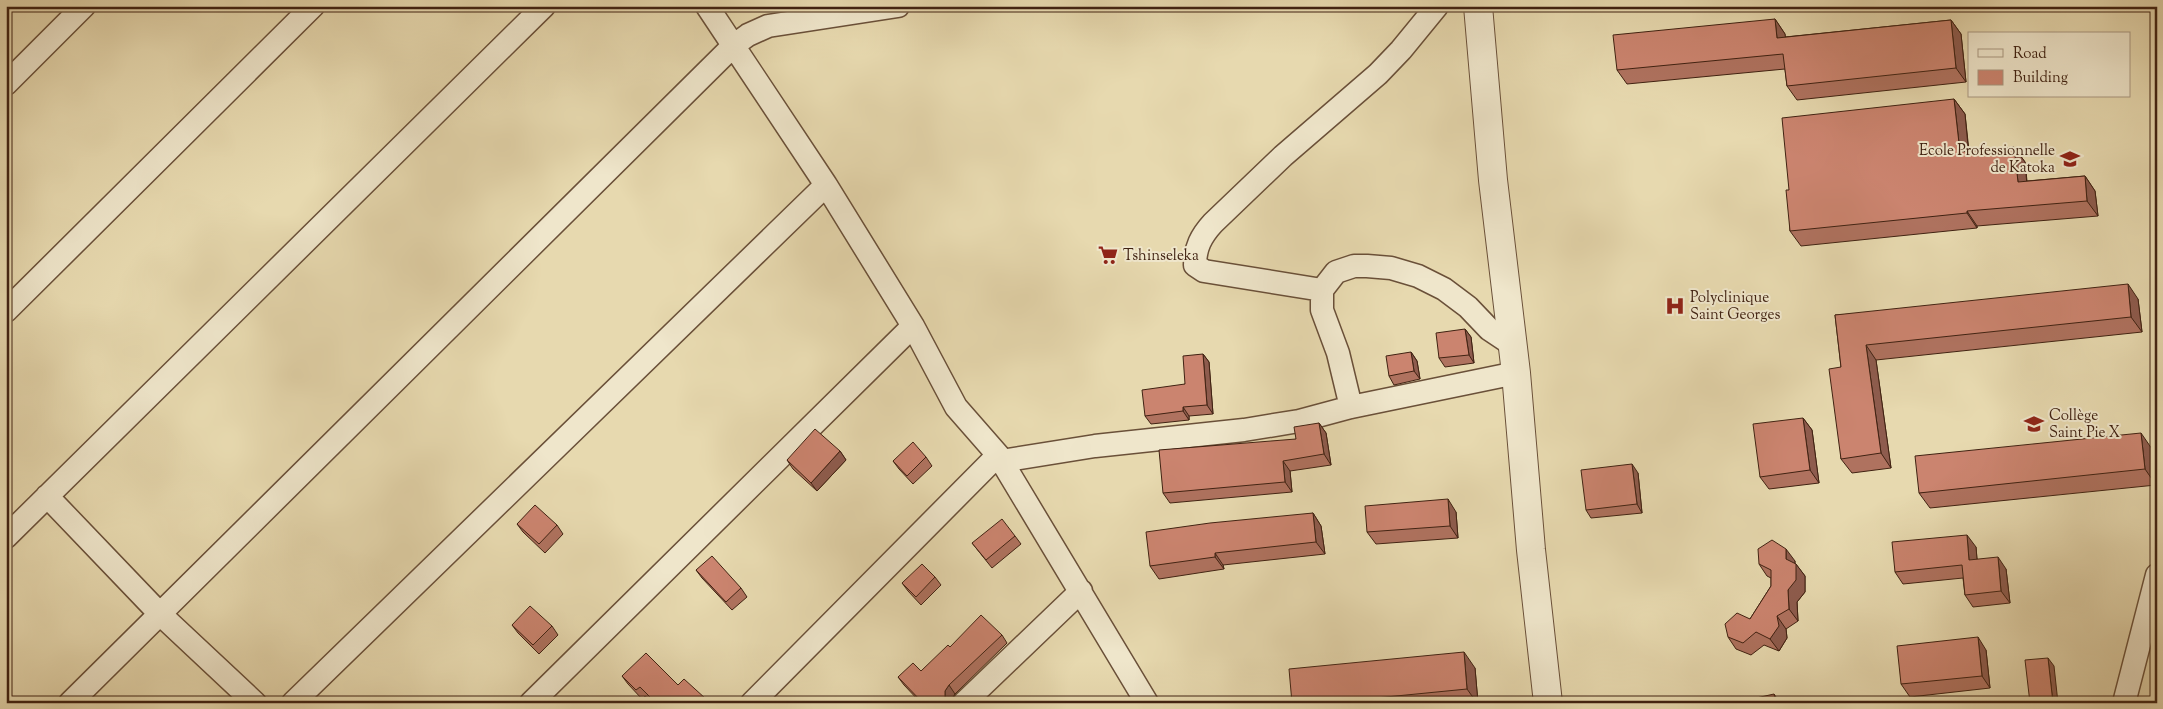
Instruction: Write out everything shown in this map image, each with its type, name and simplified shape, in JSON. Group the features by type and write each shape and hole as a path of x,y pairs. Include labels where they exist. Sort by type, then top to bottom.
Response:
{"street":[{"path":"6,84 84,6"},
{"path":"6,311 313,6"},
{"path":"6,537 544,6"},
{"path":"708,6 826,185 913,326 956,407 1000,458 1147,703"},
{"path":"70,703 733,46 748,35 768,26 898,6"},
{"path":"1322,290 1204,271 1195,266 1195,252 1204,233 1213,223 1283,156 1378,74 1401,50 1437,6"},
{"path":"1478,6 1493,180 1516,373 1531,550 1548,703"},
{"path":"293,703 826,185"},
{"path":"1351,407 1338,354 1322,310 1322,290 1336,272 1354,266 1391,268 1418,276 1444,289 1468,307 1489,329 1513,345"},
{"path":"531,703 913,326"},
{"path":"752,703 1000,458 1244,430 1299,421 1351,407 1516,373"},
{"path":"47,496 160,614 255,703"},
{"path":"2124,703 2157,576"},
{"path":"964,703 1081,591"}],"building":[{"path":"1775,19 1777,38 1951,20 1956,68 1787,86 1783,54 1617,70 1613,35"},
{"path":"1954,99 1960,152 2014,147 2018,182 2085,176 2087,201 1967,211 1967,213 1790,231 1786,190 1789,190 1782,118"},
{"path":"2128,284 2131,317 1866,345 1881,453 1841,459 1829,369 1841,367 1835,315"},
{"path":"1465,329 1469,355 1439,358 1436,333"},
{"path":"1411,352 1414,371 1389,376 1386,356"},
{"path":"1203,354 1207,405 1183,407 1183,411 1145,416 1142,390 1185,384 1183,356"},
{"path":"1803,418 1810,470 1760,477 1753,424"},
{"path":"1319,423 1324,454 1283,461 1285,482 1163,493 1159,450 1296,439 1294,427"},
{"path":"815,429 840,451 811,483 787,460"},
{"path":"2141,433 2145,469 1919,493 1915,456"},
{"path":"913,442 926,457 907,476 893,461"},
{"path":"1632,464 1637,504 1586,510 1581,470"},
{"path":"1448,499 1450,526 1367,532 1365,506"},
{"path":"535,505 557,525 539,544 517,524"},
{"path":"1313,513 1316,542 1215,553 1215,557 1150,566 1146,532 1210,523"},
{"path":"1002,519 1015,536 986,560 972,543"},
{"path":"1967,535 1969,560 1998,557 2001,591 1965,595 1962,565 1895,572 1892,542"},
{"path":"1772,540 1786,549 1786,559 1796,564 1796,580 1788,590 1789,609 1777,616 1779,626 1770,639 1756,632 1743,643 1728,637 1725,624 1737,613 1750,619 1771,586 1771,570 1759,564 1758,549"},
{"path":"712,556 741,588 726,602 696,570"},
{"path":"922,564 935,577 916,597 902,583"},
{"path":"530,606 552,626 533,645 512,625"},
{"path":"981,615 1002,635 949,685 945,691 945,698 941,703 923,703 898,677 913,663 921,671 948,645 950,647"},
{"path":"1978,637 1982,676 1901,684 1897,646"},
{"path":"1464,652 1467,689 1325,703 1292,703 1289,669"},
{"path":"646,653 678,685 684,679 706,699 702,703 656,703 640,687 636,690 622,676"},
{"path":"2048,658 2053,703 2030,703 2025,660"},
{"path":"1774,694 1776,703 1734,703"}],"place":[{"name":"Ecole Professionnelle de Katoka","path":"2070,159"},
{"name":"Tshinseleka","path":"1108,255"},
{"name":"Polyclinique Saint Georges","path":"1675,306"},
{"name":"Collège Saint Pie X","path":"2034,424"}]}
